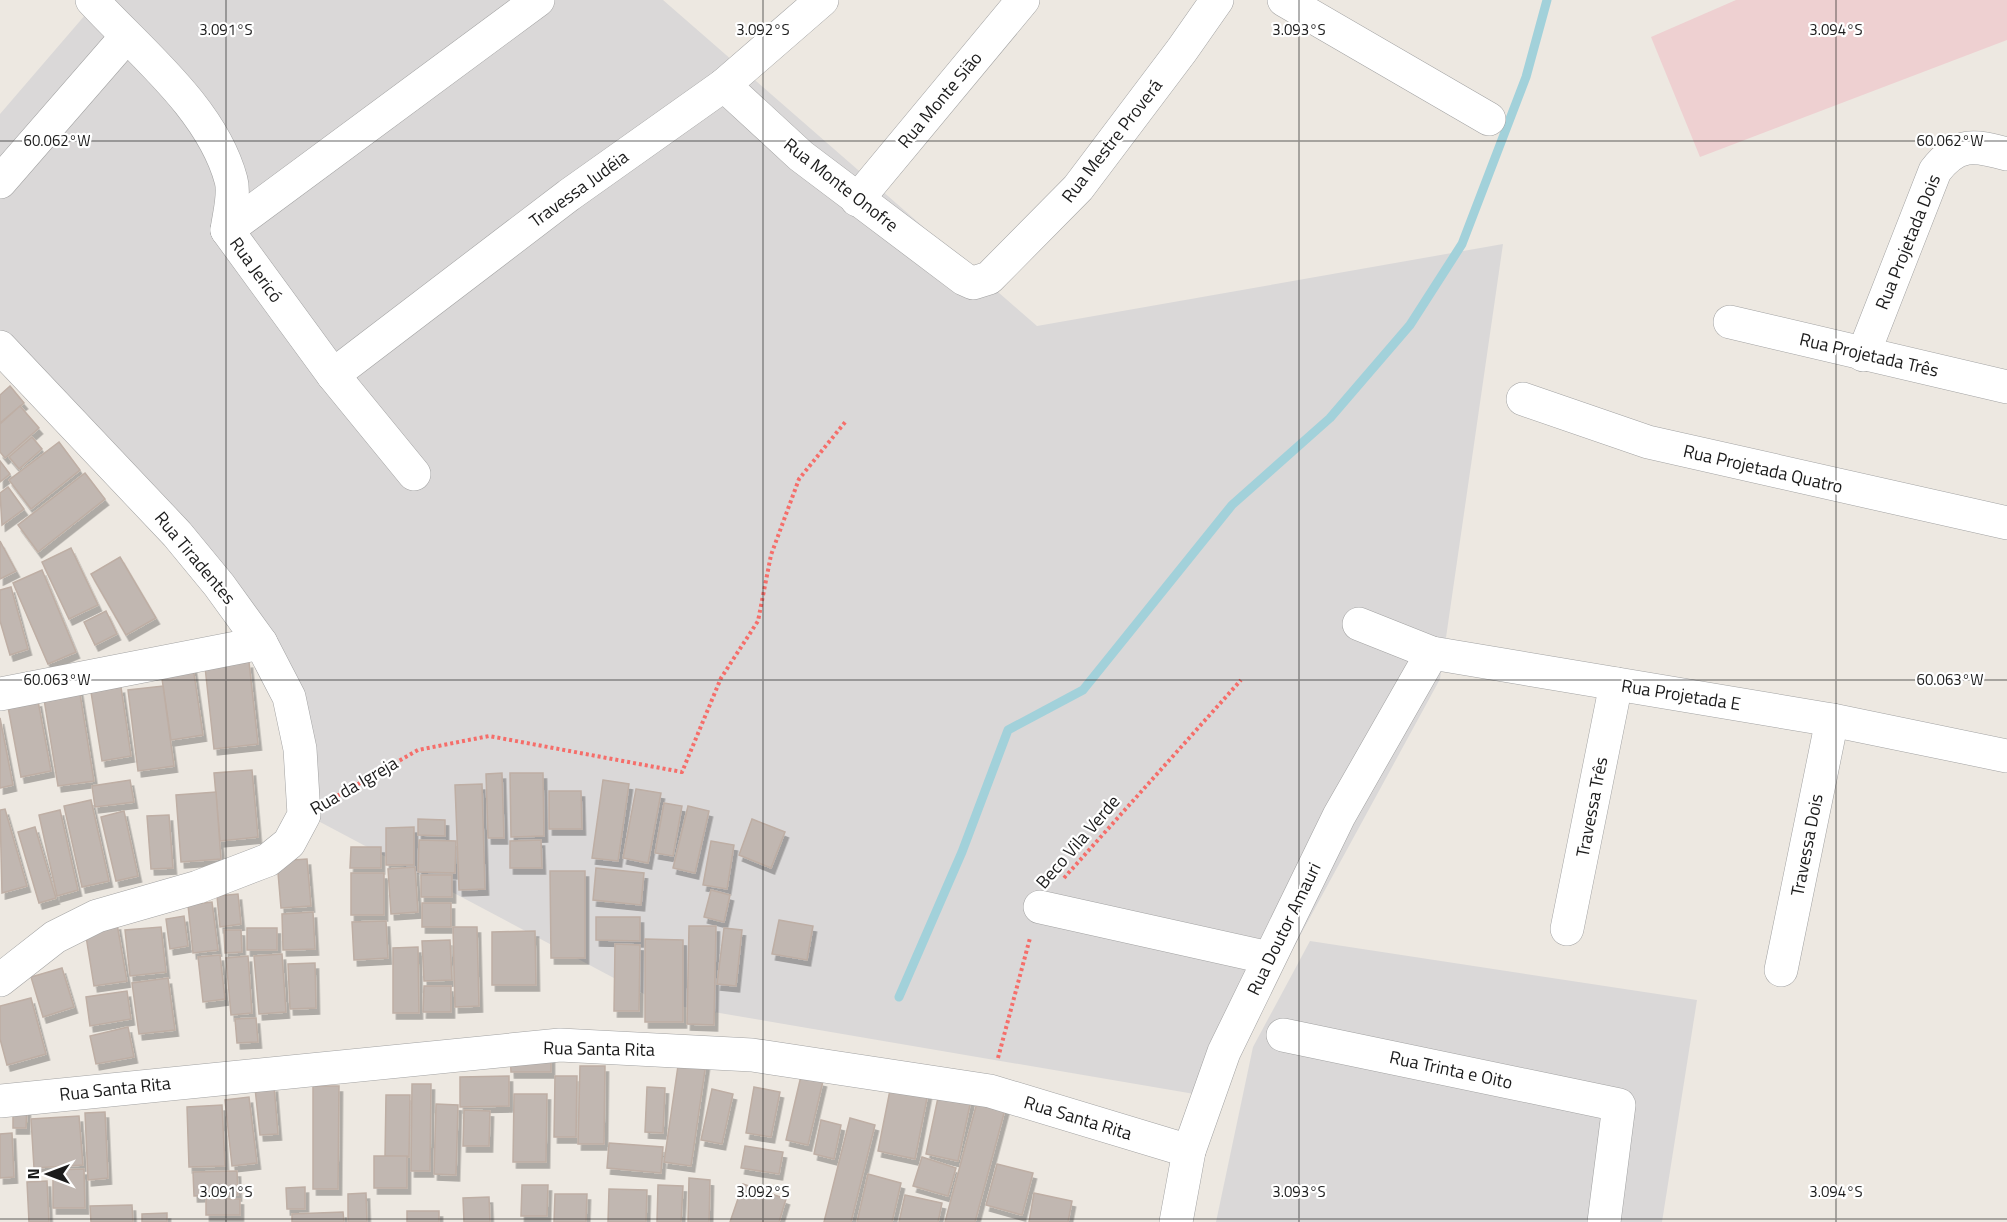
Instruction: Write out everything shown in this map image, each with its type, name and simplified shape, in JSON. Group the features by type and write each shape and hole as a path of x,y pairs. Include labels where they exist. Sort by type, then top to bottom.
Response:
{"street":[{"name":"Rua Jericó","path":"92,0 186,98 215,139 232,182 227,230 333,375 414,474"},
{"path":"227,230 538,0"},
{"name":"Travessa Judéia","path":"333,375 569,195 724,85 822,0"},
{"name":"Rua Monte Sião","path":"857,200 1023,0"},
{"name":"Rua Mestre Proverá","path":"964,279 973,283 989,278 1078,188 1217,0"},
{"path":"1284,0 1489,119"},
{"path":"0,182 126,37"},
{"name":"Rua Monte Onofre","path":"724,85 801,156 964,279"},
{"name":"Rua Projetada Dois","path":"1863,355 1935,171 1947,156 1968,146 2007,154"},
{"name":"Rua Projetada Três","path":"1730,322 2007,387"},
{"name":"Rua Tiradentes","path":"0,347 177,534 219,585 261,643 289,698 300,749 304,815"},
{"name":"Rua Projetada Quatro","path":"1523,399 1648,442 2007,524"},
{"name":"Rua Projetada E","path":"1359,624 1432,653 1832,720 2007,756"},
{"path":"0,694 261,643"},
{"name":"Rua Doutor Amauri","path":"1176,1222 1189,1151 1224,1052 1339,816 1432,653"},
{"name":"Travessa Três","path":"1567,929 1616,684"},
{"name":"Travessa Dois","path":"1781,970 1832,720"},
{"name":"Rua da Igreja","path":"0,980 55,937 97,916 198,887 268,860 289,843 304,815"},
{"path":"1040,907 1269,958"},
{"name":"Rua Trinta e Oito","path":"1283,1035 1619,1105 1604,1222"},
{"name":"Rua Santa Rita","path":"0,1101 560,1045 752,1055 990,1091 1189,1151"}],"path":[{"name":"Rua da Igreja","path":"304,815 418,750 489,736 682,772 721,678 758,621 771,555 799,478 846,421"},
{"name":"Beco Vila Verde","path":"990,1091 1040,907 1160,768 1241,680"}],"shaded area":[{"path":"101,0 663,0 1037,326 1503,244 1440,679 1212,1097 661,1003 305,814 250,613 0,331 0,114 92,7"},
{"path":"1736,0 2007,0 2007,40 1700,157 1651,37"},
{"path":"1310,941 1697,1000 1662,1222 1216,1222 1253,1047"}],"building":[{"path":"10,386 24,403 0,423 0,395"},
{"path":"20,406 39,428 5,458 0,452 0,424"},
{"path":"32,437 42,449 19,469 9,457"},
{"path":"59,442 80,470 31,509 9,480"},
{"path":"0,461 10,474 0,482"},
{"path":"85,473 105,499 38,552 18,525"},
{"path":"8,487 24,509 2,525 0,493"},
{"path":"0,541 16,571 0,579"},
{"path":"71,548 98,605 69,619 42,562"},
{"path":"120,557 156,618 126,635 91,574"},
{"path":"42,570 76,652 48,664 13,583"},
{"path":"11,587 28,649 10,655 0,621 0,590"},
{"path":"106,611 117,634 95,645 84,622"},
{"path":"249,662 258,744 214,749 205,667"},
{"path":"193,667 203,735 171,740 161,672"},
{"path":"163,686 174,766 138,771 128,690"},
{"path":"121,687 131,756 102,761 91,692"},
{"path":"79,688 94,781 58,786 43,693"},
{"path":"38,701 51,771 21,777 8,707"},
{"path":"0,718 13,785 0,788"},
{"path":"252,770 258,837 220,841 214,773"},
{"path":"502,773 504,838 488,838 486,774"},
{"path":"510,773 543,773 544,836 511,837"},
{"path":"130,780 134,802 95,807 92,786"},
{"path":"603,780 629,784 618,861 592,858"},
{"path":"482,784 485,889 459,890 455,785"},
{"path":"636,789 661,793 648,863 623,858"},
{"path":"549,791 581,791 582,829 549,829"},
{"path":"216,792 221,859 181,862 176,795"},
{"path":"91,800 109,881 82,887 64,806"},
{"path":"664,803 682,806 673,856 655,853"},
{"path":"688,806 709,811 695,873 673,868"},
{"path":"5,809 27,886 2,893 0,810"},
{"path":"60,810 78,890 57,896 39,815"},
{"path":"124,811 138,876 116,881 101,817"},
{"path":"169,815 173,868 151,869 147,816"},
{"path":"418,819 445,820 445,836 418,835"},
{"path":"752,819 785,832 771,868 739,855"},
{"path":"35,827 56,898 39,903 18,832"},
{"path":"414,827 414,865 386,865 386,828"},
{"path":"419,840 456,841 455,873 418,872"},
{"path":"541,840 542,868 510,868 510,841"},
{"path":"711,841 734,845 727,889 703,885"},
{"path":"351,847 381,847 381,868 350,868"},
{"path":"307,859 311,906 281,908 277,861"},
{"path":"415,867 418,912 391,914 388,869"},
{"path":"596,868 644,873 641,905 593,900"},
{"path":"550,871 585,871 585,958 551,958"},
{"path":"351,873 384,873 384,915 351,915"},
{"path":"421,875 452,875 452,897 421,897"},
{"path":"711,890 730,895 724,922 704,917"},
{"path":"238,894 241,924 220,927 217,896"},
{"path":"212,902 218,950 193,953 188,905"},
{"path":"422,903 451,903 451,927 422,927"},
{"path":"313,912 315,949 283,950 282,914"},
{"path":"184,916 188,946 170,949 166,919"},
{"path":"596,917 640,917 640,941 596,940"},
{"path":"779,920 813,926 807,960 772,954"},
{"path":"386,921 388,958 354,960 352,922"},
{"path":"117,924 127,981 94,986 85,930"},
{"path":"689,926 716,926 714,1025 687,1024"},
{"path":"161,927 166,972 130,976 125,930"},
{"path":"453,927 477,927 479,1006 455,1007"},
{"path":"247,928 277,928 277,950 247,950"},
{"path":"724,928 742,930 736,986 717,984"},
{"path":"224,930 241,930 242,952 225,953"},
{"path":"535,931 536,985 492,985 492,932"},
{"path":"645,939 683,940 683,1022 645,1022"},
{"path":"450,940 452,980 424,981 422,941"},
{"path":"615,944 640,945 639,1011 614,1011"},
{"path":"418,947 419,1013 393,1013 393,948"},
{"path":"282,954 286,1012 259,1014 254,956"},
{"path":"220,955 225,999 203,1002 198,957"},
{"path":"248,956 252,1013 231,1015 226,958"},
{"path":"315,963 316,1008 290,1009 288,964"},
{"path":"62,968 74,1007 43,1017 31,977"},
{"path":"168,978 175,1030 139,1034 132,983"},
{"path":"424,986 451,986 451,1012 423,1012"},
{"path":"127,991 131,1019 90,1026 86,997"},
{"path":"31,998 46,1054 7,1065 0,1039 0,1006"},
{"path":"256,1018 258,1042 237,1043 235,1019"},
{"path":"128,1027 134,1057 96,1064 90,1036"},
{"path":"510,1052 551,1052 551,1072 511,1072"},
{"path":"679,1059 706,1063 691,1166 664,1162"},
{"path":"580,1066 605,1066 604,1144 578,1144"},
{"path":"509,1076 509,1106 460,1107 460,1077"},
{"path":"555,1076 577,1076 576,1137 554,1137"},
{"path":"801,1076 823,1081 808,1145 786,1140"},
{"path":"412,1084 431,1084 430,1171 411,1171"},
{"path":"891,1085 928,1093 915,1159 878,1151"},
{"path":"274,1086 278,1134 260,1135 255,1088"},
{"path":"313,1086 339,1086 338,1189 313,1189"},
{"path":"647,1087 665,1088 663,1133 645,1132"},
{"path":"754,1087 780,1092 771,1137 746,1133"},
{"path":"712,1089 733,1094 722,1144 701,1140"},
{"path":"939,1093 971,1100 958,1161 926,1154"},
{"path":"514,1094 547,1094 546,1162 513,1162"},
{"path":"386,1095 410,1095 409,1157 385,1156"},
{"path":"979,1095 1007,1102 975,1222 945,1222"},
{"path":"249,1097 257,1163 232,1166 225,1100"},
{"path":"436,1104 458,1105 456,1175 434,1174"},
{"path":"222,1105 225,1166 189,1167 187,1107"},
{"path":"13,1108 27,1108 26,1128 13,1128"},
{"path":"464,1110 490,1111 489,1146 463,1146"},
{"path":"105,1112 108,1178 88,1180 85,1113"},
{"path":"79,1116 83,1165 34,1168 31,1119"},
{"path":"850,1118 875,1125 851,1222 824,1222"},
{"path":"821,1120 841,1125 834,1159 814,1154"},
{"path":"12,1133 14,1177 0,1178 0,1134"},
{"path":"609,1143 663,1147 661,1173 607,1168"},
{"path":"745,1146 783,1152 779,1174 741,1168"},
{"path":"374,1156 407,1156 407,1188 374,1188"},
{"path":"922,1157 956,1168 948,1196 913,1186"},
{"path":"997,1164 1033,1173 1022,1215 986,1205"},
{"path":"84,1169 85,1208 53,1208 53,1170"},
{"path":"237,1171 238,1195 194,1196 193,1172"},
{"path":"868,1174 901,1183 892,1222 857,1222"},
{"path":"689,1178 710,1180 709,1222 688,1222"},
{"path":"47,1181 49,1222 29,1222 27,1182"},
{"path":"743,1184 786,1199 779,1222 730,1222"},
{"path":"522,1185 548,1185 547,1216 521,1216"},
{"path":"658,1185 683,1186 681,1222 657,1222"},
{"path":"305,1187 305,1209 287,1209 286,1188"},
{"path":"609,1189 647,1190 646,1222 608,1222"},
{"path":"366,1193 367,1222 348,1222 348,1194"},
{"path":"1034,1193 1072,1201 1068,1222 1029,1222"},
{"path":"555,1194 587,1194 586,1222 554,1222"},
{"path":"905,1195 942,1203 938,1222 899,1222"},
{"path":"489,1197 490,1222 464,1222 463,1198"},
{"path":"206,1198 240,1199 240,1215 206,1215"},
{"path":"132,1205 133,1222 91,1222 90,1206"},
{"path":"407,1211 439,1211 439,1222 407,1222"},
{"path":"343,1212 344,1222 292,1222 292,1214"},
{"path":"167,1213 167,1222 142,1222 142,1214"}],"waterway":[{"path":"899,997 962,852 1008,730 1083,690 1232,505 1330,418 1410,325 1462,244 1526,77 1547,0"}]}
